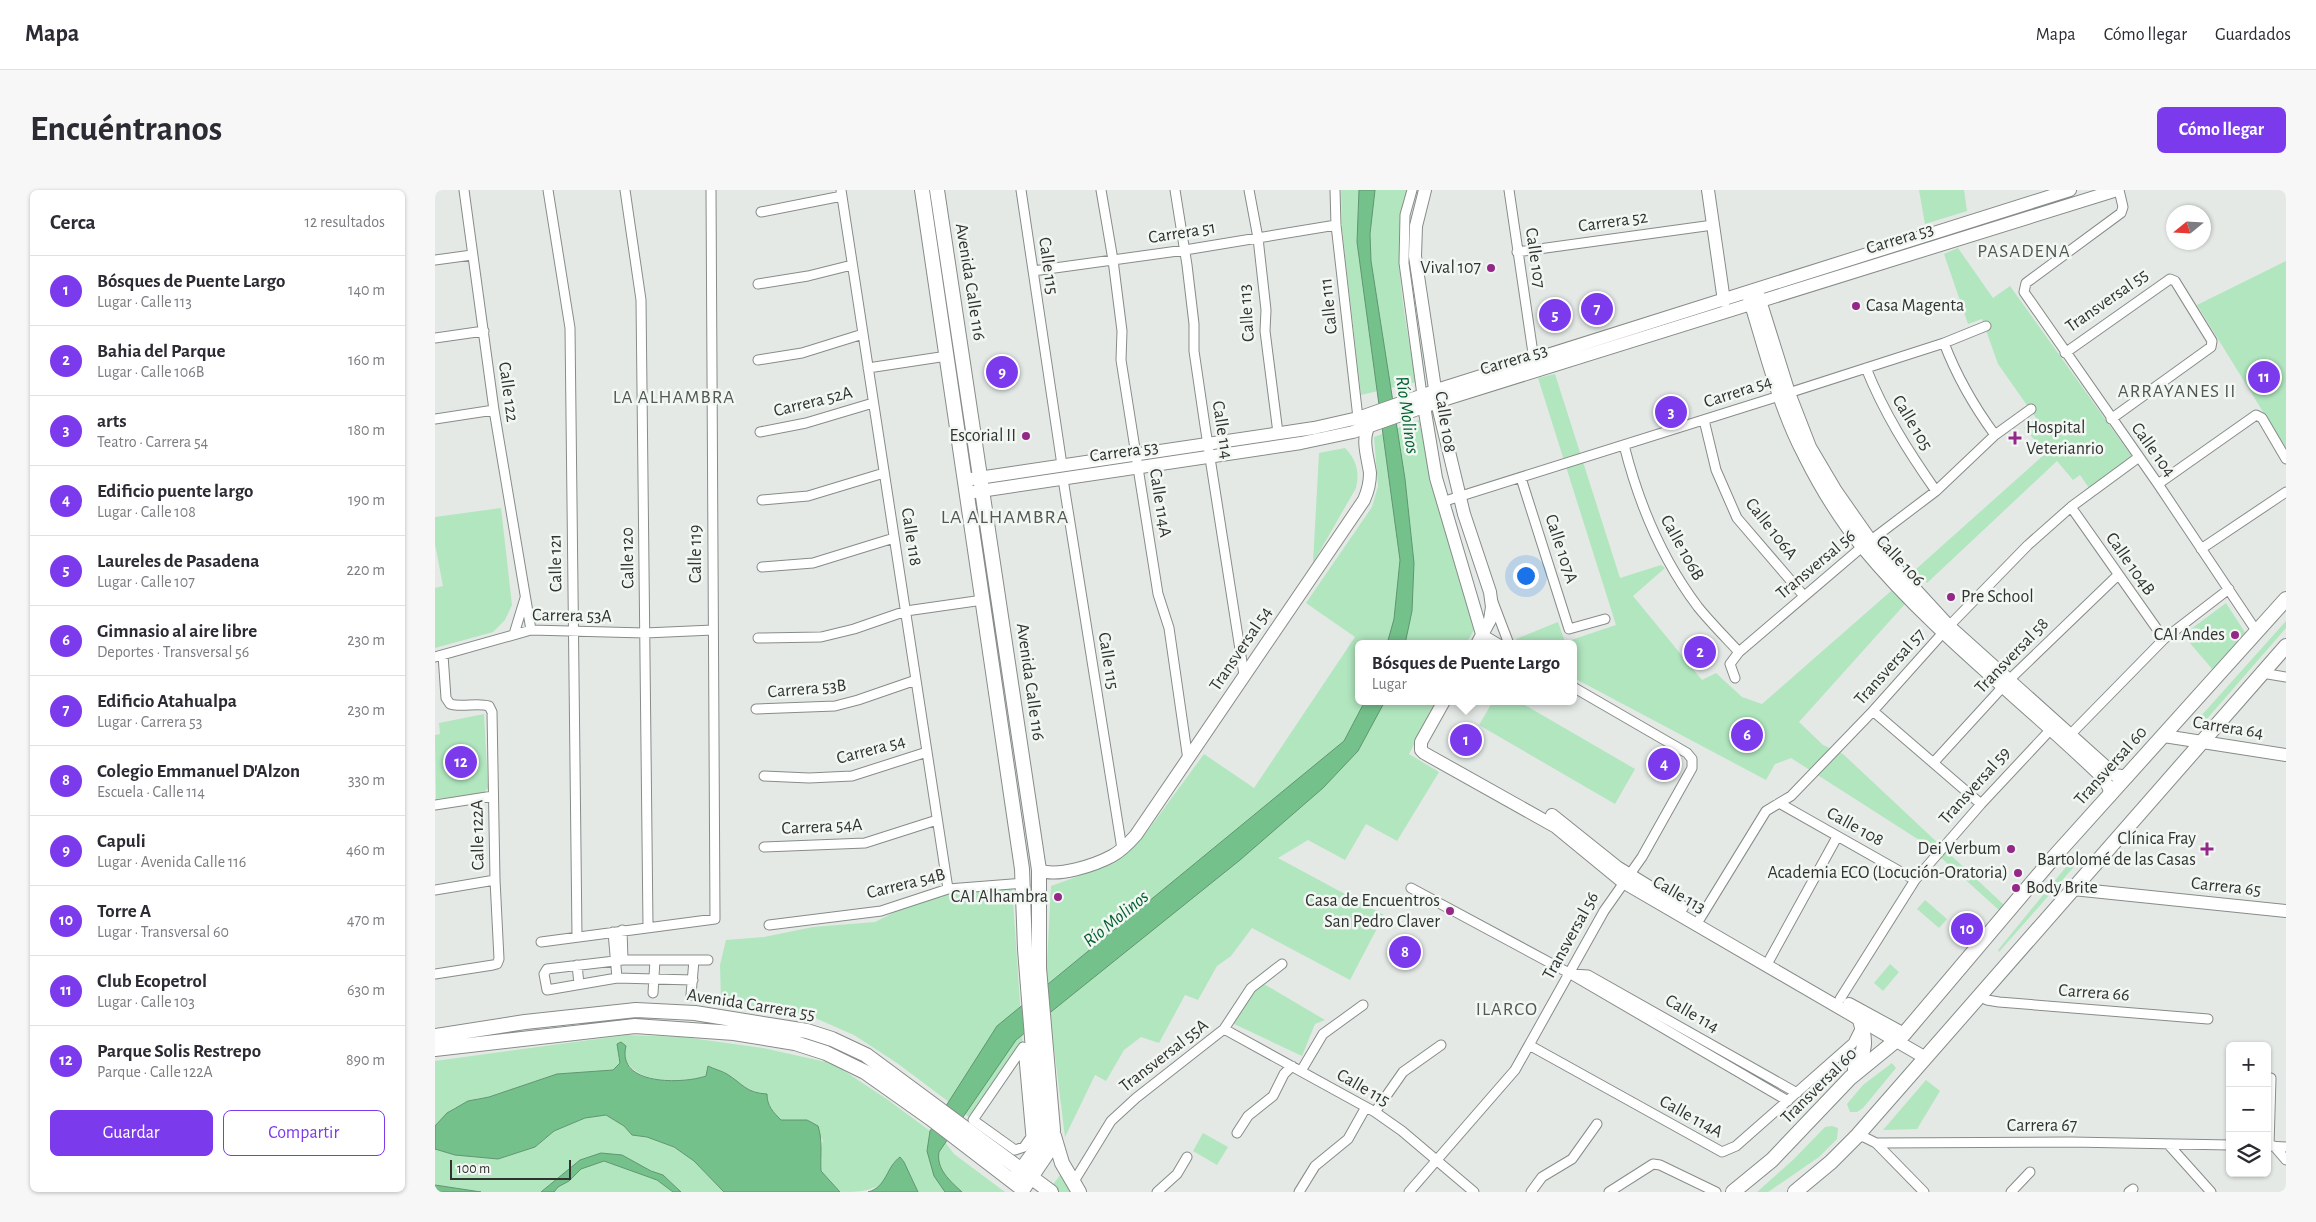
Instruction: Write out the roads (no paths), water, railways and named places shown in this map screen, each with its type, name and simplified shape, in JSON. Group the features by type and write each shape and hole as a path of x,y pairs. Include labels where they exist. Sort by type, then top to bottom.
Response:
{"main road":[{"name":"Avenida Calle 116","path":"922,190 1023,883 1025,939 1035,991 1044,1021 1053,1130 1048,1152 1023,1182"},
{"name":"Avenida Calle 116","path":"937,190 1039,870 1038,936 1032,1031 1040,1140 1023,1182"},
{"name":"Transversal 60","path":"1733,1192 1773,1160 1850,1078 1901,1037 2053,858 2286,599"},
{"path":"1795,1192 1831,1162 1856,1137 1924,1057 2286,646"},
{"name":"Avenida Carrera 55","path":"435,1036 525,1022 636,1010 695,1013 763,1022 807,1030 854,1049 879,1064 934,1113"},
{"path":"1850,1078 1865,1050 1861,1022"},
{"name":"Avenida Carrera 55","path":"435,1050 635,1026 690,1029 769,1038 810,1047 841,1059 934,1113 963,1127 1023,1182"},
{"path":"1053,1130 1059,1155 1076,1188"},
{"path":"1023,1182 1051,1192"}],"street":[{"name":"Calle 122","path":"464,190 494,410 531,630"},
{"name":"Calle 121","path":"548,190 570,328 577,937"},
{"name":"Calle 120","path":"625,190 641,300 648,926"},
{"name":"Calle 119","path":"648,926 715,919 711,190"},
{"name":"Calle 115","path":"1021,190 1062,466"},
{"name":"Calle 114A","path":"1101,190 1113,260 1122,331 1121,360 1135,454 1158,594 1169,628 1188,760"},
{"name":"Calle 114","path":"1175,190 1194,324 1194,351 1244,674"},
{"name":"Calle 113","path":"1249,190 1258,238 1266,310 1265,331 1278,433"},
{"name":"Calle 111","path":"1335,190 1336,225 1358,418"},
{"name":"Calle 108","path":"1412,190 1405,215 1404,263 1423,400 1436,478 1480,639"},
{"name":"Calle 108","path":"1425,190 1416,226 1415,256 1437,396 1459,498 1508,640"},
{"name":"Calle 107","path":"1509,190 1534,360"},
{"path":"1708,190 1724,301"},
{"name":"Carrera 53","path":"1437,396 1534,360 1724,301 1754,297 1865,253 2070,190"},
{"name":"Carrera 53","path":"966,486 1063,479 1330,437 1423,400 1754,297 2118,190"},
{"name":"Calle 104","path":"2118,190 2123,206 2121,213 2025,283 2023,287 2027,299 2158,484 2257,632"},
{"path":"761,212 842,193"},
{"name":"Calle 118","path":"842,193 948,890"},
{"name":"Carrera 51","path":"1033,271 1185,250 1336,225"},
{"name":"Carrera 52","path":"1517,252 1713,225"},
{"path":"435,260 472,255"},
{"path":"757,284 809,276 853,265"},
{"name":"Transversal 55","path":"2065,353 2170,279 2175,281 2212,341 2211,347 2111,419"},
{"name":"Calle 106","path":"1754,297 1807,460 1836,509 1866,544 1946,629 2067,738 2115,775 2127,777"},
{"name":"Carrera 54","path":"1442,502 1944,343 1986,326"},
{"path":"435,338 484,331"},
{"path":"758,360 802,353 863,334"},
{"path":"1944,343 1957,376 1974,407 1995,435"},
{"path":"868,368 947,356"},
{"name":"Calle 105","path":"1866,368 1879,400 1895,430 1936,491"},
{"name":"Carrera 52A","path":"761,432 806,423 873,403"},
{"name":"Transversal 56","path":"1739,652 1866,544 1936,491 1995,435 2031,409"},
{"path":"435,419 494,410"},
{"path":"2158,484 2257,416 2262,418 2286,459"},
{"name":"Carrera 53","path":"982,484 1062,466 1135,454 1327,426 1358,418 1372,421"},
{"name":"Calle 106A","path":"1703,420 1716,470 1737,518 1804,596"},
{"name":"Transversal 54","path":"1122,849 1136,835 1244,674 1365,500 1369,488 1365,437 1372,421"},
{"path":"1330,437 1354,441 1361,447 1368,461"},
{"name":"Calle 106B","path":"1624,445 1634,485 1648,523 1666,560 1700,609 1739,652"},
{"name":"Transversal 57","path":"1698,922 1763,815 1791,796 1873,711 1946,629 2009,564 2071,507 2139,457"},
{"path":"762,500 808,496 884,473"},
{"name":"Calle 107A","path":"1521,478 1569,629 1605,619"},
{"name":"Calle 115","path":"1063,479 1122,849"},
{"path":"2201,549 2286,492"},
{"name":"Calle 104B","path":"2071,507 2164,639"},
{"path":"762,567 813,563 894,538"},
{"name":"Transversal 58","path":"1934,762 2006,684 2118,575"},
{"path":"2067,738 2164,639 2229,589"},
{"path":"1480,639 1492,613 1490,592"},
{"name":"Calle 122","path":"514,634 525,598"},
{"path":"758,638 821,637 855,629 906,611 983,600"},
{"name":"Carrera 53A","path":"439,656 531,630 645,633 713,630"},
{"path":"1735,678 1730,664 1739,652"},
{"name":"Calle 122A","path":"435,974 497,964 499,959 495,880 492,712 489,706 481,703 457,706 450,704 446,698 439,656"},
{"path":"2262,674 2286,677"},
{"name":"Carrera 53B","path":"756,709 835,706 916,680"},
{"name":"Transversal 56","path":"1409,1192 1507,1082 1603,910 1648,848 1692,768 1692,759 1671,743 1577,689"},
{"name":"Calle 113","path":"1442,705 1423,747 1558,824 1589,845 1626,878 1768,963 1861,1022 1901,1037"},
{"path":"1873,711 1981,804"},
{"name":"Transversal 59","path":"1840,999 1915,880 1981,804 2054,726"},
{"name":"Carrera 64","path":"2164,736 2286,755"},
{"name":"Calle 106","path":"2067,738 2103,778 2110,796"},
{"name":"Carrera 54","path":"764,776 809,778 852,776 927,752"},
{"path":"435,805 493,796"},
{"name":"Calle 108","path":"1779,804 1915,880"},
{"name":"Carrera 54A","path":"765,847 865,843 937,820"},
{"path":"1768,963 1837,837"},
{"path":"1039,870 1050,873 1064,872 1105,859 1122,849"},
{"path":"1039,892 1047,883 1064,872"},
{"path":"435,890 495,880"},
{"name":"Carrera 54B","path":"769,924 881,911 948,890 1023,883"},
{"name":"Calle 114","path":"1411,888 1569,973 1788,1101"},
{"name":"Carrera 65","path":"2073,889 2286,911"},
{"path":"541,942 648,926"},
{"path":"617,931 619,960 617,978"},
{"path":"693,980 617,978 547,990 545,988 544,974 547,969 619,960 708,960"},
{"path":"653,993 655,960"},
{"path":"691,994 694,960"},
{"name":"Calle 113","path":"1768,963 1840,999 1901,1037 1924,1057"},
{"name":"Transversal 55A","path":"1076,1188 1090,1156 1113,1118 1224,1029 1251,988 1282,964"},
{"path":"577,965 579,984"},
{"name":"Calle 114","path":"1569,973 1588,976 1797,1093"},
{"name":"Carrera 66","path":"1979,996 1987,1000 1999,1002 2208,1018"},
{"path":"1301,1072 1323,1034 1363,1005"},
{"name":"Calle 114A","path":"1529,1045 1722,1152 1731,1150 1736,1146 1856,1040 1861,1022"},
{"name":"Calle 115","path":"1224,1029 1375,1112 1402,1131 1474,1192"},
{"path":"1375,1112 1403,1072 1441,1045"},
{"path":"1023,1047 1031,1137 1028,1143 1021,1148 1011,1148 963,1127 984,1104 1023,1047"},
{"path":"1237,1133 1248,1116 1273,1096 1284,1074 1292,1066"},
{"path":"2270,1132 2271,1087"},
{"path":"1299,1192 1319,1162 1349,1139 1366,1107"},
{"path":"1531,1192 1542,1177 1572,1159 1597,1124"},
{"name":"Carrera 67","path":"1856,1137 1863,1137 1876,1143 2071,1142 2226,1145"},
{"path":"1876,1143 1925,1192"},
{"path":"2168,1144 2211,1192"},
{"path":"2271,1146 2286,1147"},
{"path":"2271,1147 2286,1160"},
{"name":"Transversal 55A","path":"1065,1169 1077,1166 1090,1156"},
{"path":"1157,1192 1177,1174 1187,1157"},
{"path":"1609,1192 1653,1164 1660,1165 1701,1188 1716,1192"},
{"path":"2011,1192 2030,1172"}],"place":[{"name":"Vival 107","path":"1491,268"},
{"name":"Casa Magenta","path":"1856,306"},
{"name":"Edificio Atahualpa","path":"1597,309"},
{"name":"Laureles de Pasadena","path":"1555,315"},
{"name":"Capuli","path":"1002,372"},
{"name":"Club Ecopetrol","path":"2264,377"},
{"name":"arts","path":"1671,412"},
{"name":"Escorial II","path":"1026,436"},
{"name":"Hospital Veterianrio","path":"2015,438"},
{"name":"Pre School","path":"1951,597"},
{"name":"CAI Andes","path":"2235,635"},
{"name":"Bahia del Parque","path":"1700,652"},
{"name":"Gimnasio al aire libre","path":"1747,735"},
{"name":"Bósques de Puente Largo","path":"1466,740"},
{"name":"Parque Solis Restrepo","path":"461,762"},
{"name":"Edificio puente largo","path":"1664,764"},
{"name":"Dei Verbum","path":"2011,849"},
{"name":"Clínica Fray Bartolomé de las Casas","path":"2207,849"},
{"name":"Academia ECO (Locución-Oratoria)","path":"2018,873"},
{"name":"Body Brite","path":"2016,888"},
{"name":"CAI Alhambra","path":"1058,897"},
{"name":"Casa de Encuentros San Pedro Claver","path":"1450,911"},
{"name":"Torre A","path":"1967,929"},
{"name":"Colegio Emmanuel D'Alzon","path":"1405,952"}],"district":[{"name":"PASADENA","path":"2024,251"},
{"name":"ARRAYANES II","path":"2177,391"},
{"name":"LA ALHAMBRA","path":"674,397"},
{"name":"LA ALHAMBRA","path":"1005,517"},
{"name":"ILARCO","path":"1507,1009"}],"water label":[{"name":"Río Molinos","path":"1407,415"},
{"name":"Río Molinos","path":"1116,919"}]}
